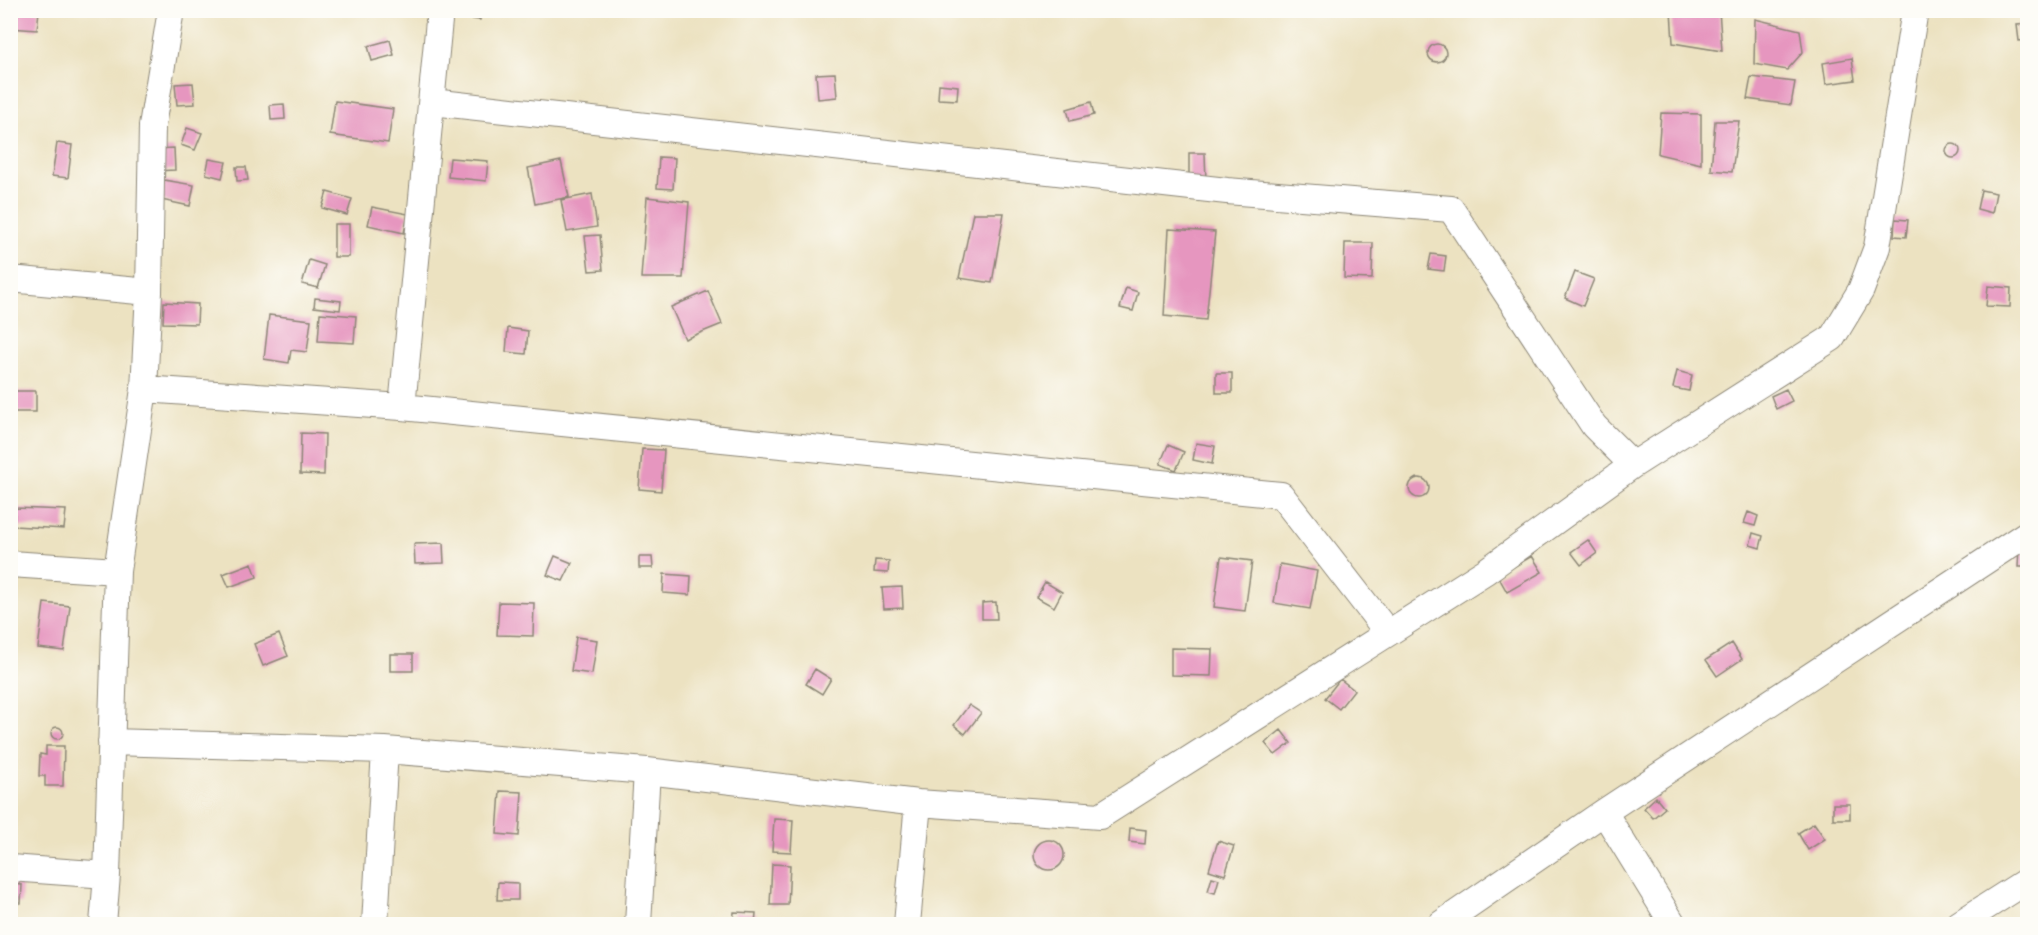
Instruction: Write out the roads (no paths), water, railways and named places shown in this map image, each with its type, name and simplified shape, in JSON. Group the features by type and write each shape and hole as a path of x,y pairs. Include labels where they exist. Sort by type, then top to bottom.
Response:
{"street":[{"path":"103,924 107,874 117,571 144,389 149,292 152,126 171,10"},
{"path":"402,407 440,10"},
{"path":"111,742 385,750 647,771 918,803 1100,816 1486,571 1633,465 1832,338 1861,290 1877,247 1915,10"},
{"path":"432,102 1227,191 1450,209 1594,426 1633,465"},
{"path":"10,279 149,292"},
{"path":"144,389 402,407 1281,495 1388,633"},
{"path":"1441,924 1604,812 2028,533"},
{"path":"10,564 117,571"},
{"path":"375,924 385,750"},
{"path":"638,924 647,771"},
{"path":"907,924 918,803"},
{"path":"1604,812 1673,924"},
{"path":"10,868 107,874"},
{"path":"1959,924 2028,880"}]}
